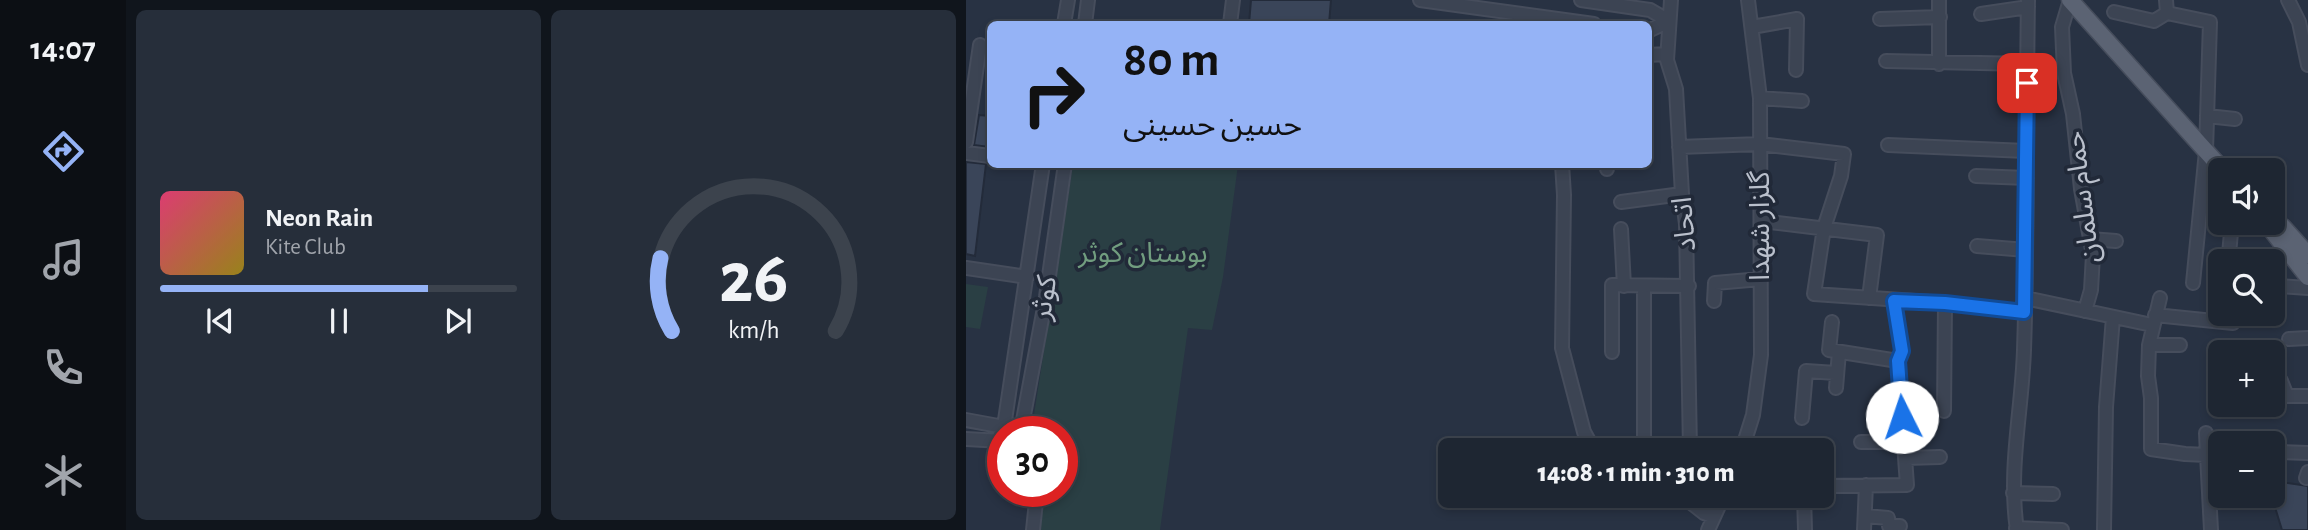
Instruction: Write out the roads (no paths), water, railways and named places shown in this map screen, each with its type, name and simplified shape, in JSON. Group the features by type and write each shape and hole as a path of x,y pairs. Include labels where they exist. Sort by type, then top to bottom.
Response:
{"main road":[{"path":"2070,0 2212,158"},
{"path":"2285,229 2308,255"},
{"path":"2275,235 2308,278"}],"street":[{"path":"1064,21 1068,0"},
{"path":"1085,21 1088,0"},
{"path":"1230,21 1233,0"},
{"path":"1420,0 1572,21"},
{"path":"1581,0 1650,10 1669,22"},
{"name":"اتحاد","path":"1671,0 1667,60 1676,89 1686,224 1690,438"},
{"name":"گلزار شهدا","path":"1746,438 1753,415 1761,355 1760,98 1748,0"},
{"path":"1939,0 1939,64"},
{"name":"حمام سلمان","path":"2070,0 2062,27 2064,73 2074,114 2081,189 2093,254 2091,290 2085,311"},
{"path":"2288,0 2303,23 2308,65"},
{"path":"1981,14 2028,3 2024,353 2015,440 2013,493 2016,529 2062,530"},
{"path":"2114,12 2154,21 2166,7 2210,22 2206,151 2193,283"},
{"path":"1880,19 1940,17"},
{"path":"1752,27 1797,19 1796,70"},
{"path":"1652,29 1669,22"},
{"path":"966,142 969,102 980,46"},
{"path":"1652,55 1667,54"},
{"path":"1886,61 2027,64"},
{"path":"1760,98 1802,100"},
{"path":"2207,116 2235,119"},
{"path":"1679,146 1760,145 1844,154 1841,176 1824,228 1814,294 1894,301 2024,305 2085,311 2113,317 2208,322"},
{"path":"1888,145 2026,151"},
{"path":"966,153 987,156"},
{"name":"کوثر","path":"1006,416 1042,168"},
{"name":"کوثر","path":"1024,416 1046,297 1064,168"},
{"path":"1562,168 1562,348 1587,438"},
{"path":"1976,176 2026,178"},
{"path":"1621,202 1682,194"},
{"path":"1761,221 1877,235 1869,298"},
{"path":"1612,352 1621,229"},
{"path":"2090,239 2116,241"},
{"path":"1977,246 2025,250"},
{"path":"966,268 1027,276"},
{"path":"2285,284 2308,278"},
{"path":"1714,301 1715,283 1761,279"},
{"path":"1618,286 1689,286"},
{"path":"1644,286 1644,438"},
{"path":"2160,298 2148,345 2151,449 2207,455"},
{"path":"1834,486 1907,485 1898,361 1902,351 1894,301"},
{"path":"1944,411 1945,303"},
{"path":"2104,530 2106,421 2113,317"},
{"path":"1832,322 1829,350 1898,361"},
{"path":"2289,339 2308,338"},
{"path":"2148,345 2180,345"},
{"path":"1836,388 1839,352"},
{"path":"1802,418 1806,371 1836,373"},
{"path":"2285,391 2287,396 2308,396"},
{"path":"966,420 987,424"},
{"path":"2206,433 2210,530"},
{"path":"966,439 985,441"},
{"path":"1861,442 1904,442"},
{"path":"2285,453 2308,453"},
{"path":"1905,458 1940,457"},
{"path":"1864,530 1866,485"},
{"path":"2013,493 2053,494"},
{"path":"1033,530 1035,507"},
{"path":"1699,508 1714,517"},
{"path":"1708,530 1718,508"},
{"path":"1804,508 1805,530"},
{"path":"1865,516 1888,518 1889,526 1900,526"}],"park label":[{"name":"بوستان کوثر","path":"1143,254"}]}
